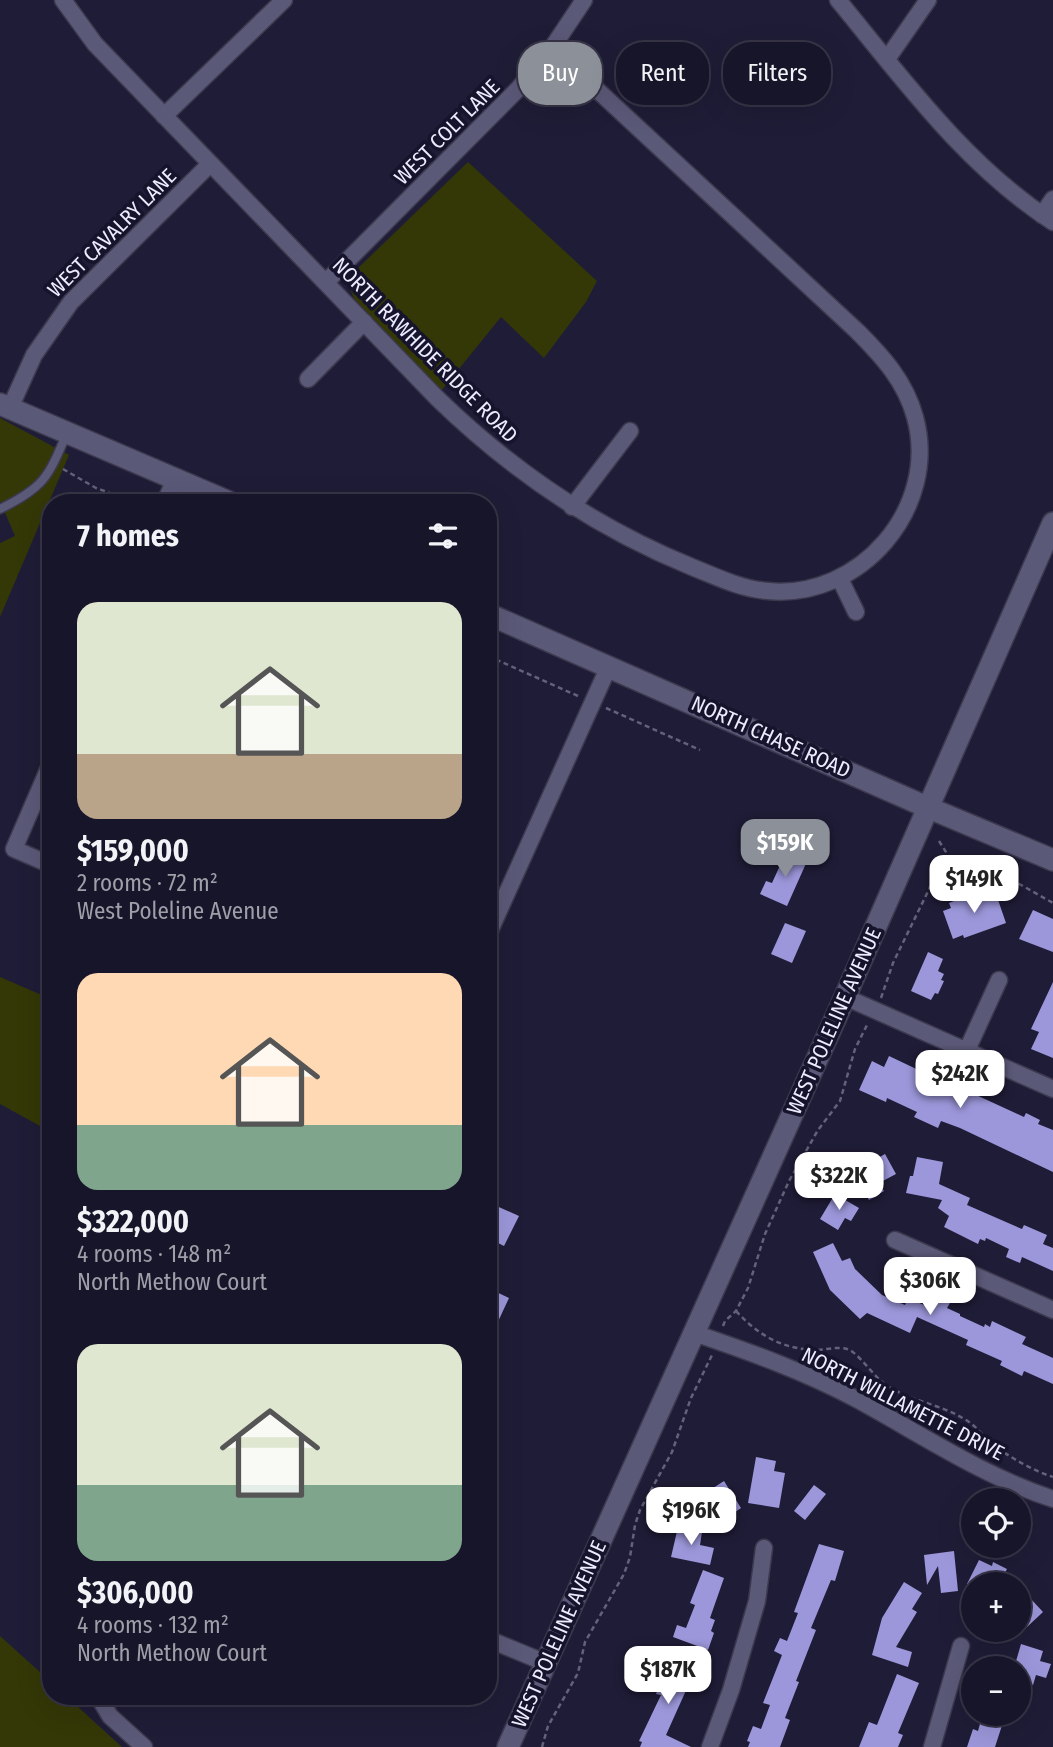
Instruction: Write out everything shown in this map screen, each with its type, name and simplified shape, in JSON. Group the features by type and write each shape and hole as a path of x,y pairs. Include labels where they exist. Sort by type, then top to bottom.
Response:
{"street":[{"name":"NORTH RAWHIDE RIDGE ROAD","path":"63,0 95,44 438,398 476,435 529,478 610,529 669,558 748,589 769,592 803,590 839,579 871,558 888,539 903,515 913,489 918,463 917,431 915,418 896,374 857,331 602,94"},
{"path":"164,116 284,0"},
{"name":"WEST COLT LANE","path":"556,42 584,0"},
{"path":"838,0 970,155 1047,219 1053,199"},
{"path":"887,59 928,0"},
{"name":"WEST COLT LANE","path":"326,282 488,121 518,87"},
{"name":"WEST CAVALRY LANE","path":"5,406 34,355 71,302 90,280 210,164"},
{"path":"307,379 364,321"},
{"path":"5,406 210,494"},
{"path":"572,507 630,431"},
{"path":"168,494 175,479"},
{"name":"WEST POLELINE AVENUE","path":"508,1747 845,997 1053,523"},
{"path":"839,579 856,612"},
{"name":"NORTH CHASE ROAD","path":"497,618 1053,860"},
{"path":"497,915 609,667"},
{"path":"42,783 13,849 42,861"},
{"path":"967,1050 999,980"},
{"path":"845,997 1053,1089"},
{"path":"895,1241 1053,1310"},
{"name":"NORTH WILLAMETTE DRIVE","path":"694,1332 748,1351 856,1399 972,1465 1053,1499"},
{"path":"710,1747 731,1690 757,1601 764,1548"},
{"path":"497,1643 546,1663"},
{"path":"932,1747 961,1647"},
{"path":"103,1705 110,1716 144,1747"}],"lane":[{"path":"0,509 34,491 43,482 67,433"}],"path":[{"path":"54,464 96,488 113,494"},
{"path":"939,841 951,860"},
{"path":"542,1747 548,1726 578,1673 585,1642 624,1574 631,1557 640,1510 672,1452 691,1398 725,1321 736,1311 748,1288 765,1234 789,1181 818,1130 840,1101 855,1049 936,873 951,860 958,858 1014,880 1053,903"},
{"path":"736,1311 756,1330 776,1343 802,1349 846,1348 858,1356 870,1372 886,1385 969,1422 995,1447 1053,1477"}],"green space":[{"path":"468,162 597,281 586,302 544,358 501,317 441,391 355,300 350,284 357,269"},
{"path":"0,418 69,455 52,494 42,494 42,518 0,617 0,543 15,536 0,501"},
{"path":"0,977 42,995 42,1127 0,1104"},
{"path":"0,1636 42,1674 42,1705 76,1705 122,1747 0,1747"}],"building":[{"path":"787,850 808,859 787,906 760,894 766,881 772,883"},
{"path":"984,889 987,898 996,894 1006,923 964,938 963,935 953,939 943,911 951,908 949,903"},
{"path":"1033,910 1053,919 1053,952 1019,939"},
{"path":"785,923 806,931 792,963 771,954"},
{"path":"928,952 943,959 938,971 944,974 938,994 935,993 931,1000 911,991"},
{"path":"1053,982 1053,1058 1031,1049 1039,1032 1031,1029"},
{"path":"889,1056 929,1075 931,1071 949,1079 962,1085 961,1088 1024,1117 1026,1113 1040,1120 1038,1124 1053,1130 1053,1172 960,1128 941,1121 938,1128 914,1117 917,1112 887,1098 886,1102 859,1090 872,1061 884,1067"},
{"path":"885,1154 896,1174 879,1183 884,1191 869,1200 853,1172"},
{"path":"917,1157 943,1162 939,1184 970,1198 967,1205 1022,1229 1024,1225 1047,1235 1043,1244 1053,1248 1053,1271 1022,1257 1020,1263 1006,1257 1009,1249 986,1238 985,1241 980,1239 978,1244 944,1227 949,1216 938,1208 942,1200 906,1193"},
{"path":"835,1194 859,1208 851,1221 845,1218 838,1230 820,1219"},
{"path":"497,1206 519,1216 504,1246 497,1242"},
{"path":"833,1243 842,1261 850,1258 855,1269 882,1295 905,1305 908,1298 931,1308 936,1296 950,1303 947,1308 984,1327 985,1324 990,1327 992,1321 1026,1337 1022,1344 1053,1358 1053,1384 1024,1371 1022,1376 1000,1365 1002,1361 966,1345 968,1340 917,1317 910,1333 867,1313 860,1319 830,1290 813,1252"},
{"path":"497,1292 509,1298 497,1324"},
{"path":"756,1457 776,1461 774,1471 785,1473 779,1508 748,1503"},
{"path":"724,1481 741,1508 728,1517 722,1508 708,1518 696,1499"},
{"path":"814,1485 826,1494 805,1520 794,1511"},
{"path":"678,1527 702,1532 700,1545 714,1548 710,1565 671,1557"},
{"path":"819,1544 844,1551 835,1581 831,1580 811,1628 816,1630 785,1718 790,1720 780,1747 748,1747 750,1742 747,1741 753,1726 761,1729 770,1705 763,1703 782,1655 774,1651 780,1638 787,1641 798,1613 794,1612"},
{"path":"954,1551 958,1591 941,1593 938,1566 927,1585 924,1555"},
{"path":"979,1560 992,1566 993,1562 1007,1569 1005,1572 973,1572"},
{"path":"703,1570 724,1578 710,1618 715,1620 708,1650 673,1637 677,1625 686,1628 695,1605 690,1603"},
{"path":"904,1582 922,1593 912,1609 917,1612 896,1647 912,1652 908,1667 872,1655 882,1618"},
{"path":"1031,1599 1043,1612 1031,1623"},
{"path":"1021,1644 1043,1651 1040,1661 1051,1664 1046,1678 1036,1675 1031,1684 1031,1656 1018,1656"},
{"path":"670,1660 698,1671 692,1688 688,1686 666,1735 691,1747 640,1747 642,1742 639,1741 661,1695 656,1694"},
{"path":"897,1674 919,1683 898,1733 903,1735 898,1747 859,1747 869,1722 877,1725"},
{"path":"979,1726 1002,1726 995,1747 967,1747 973,1729 978,1731"}]}
